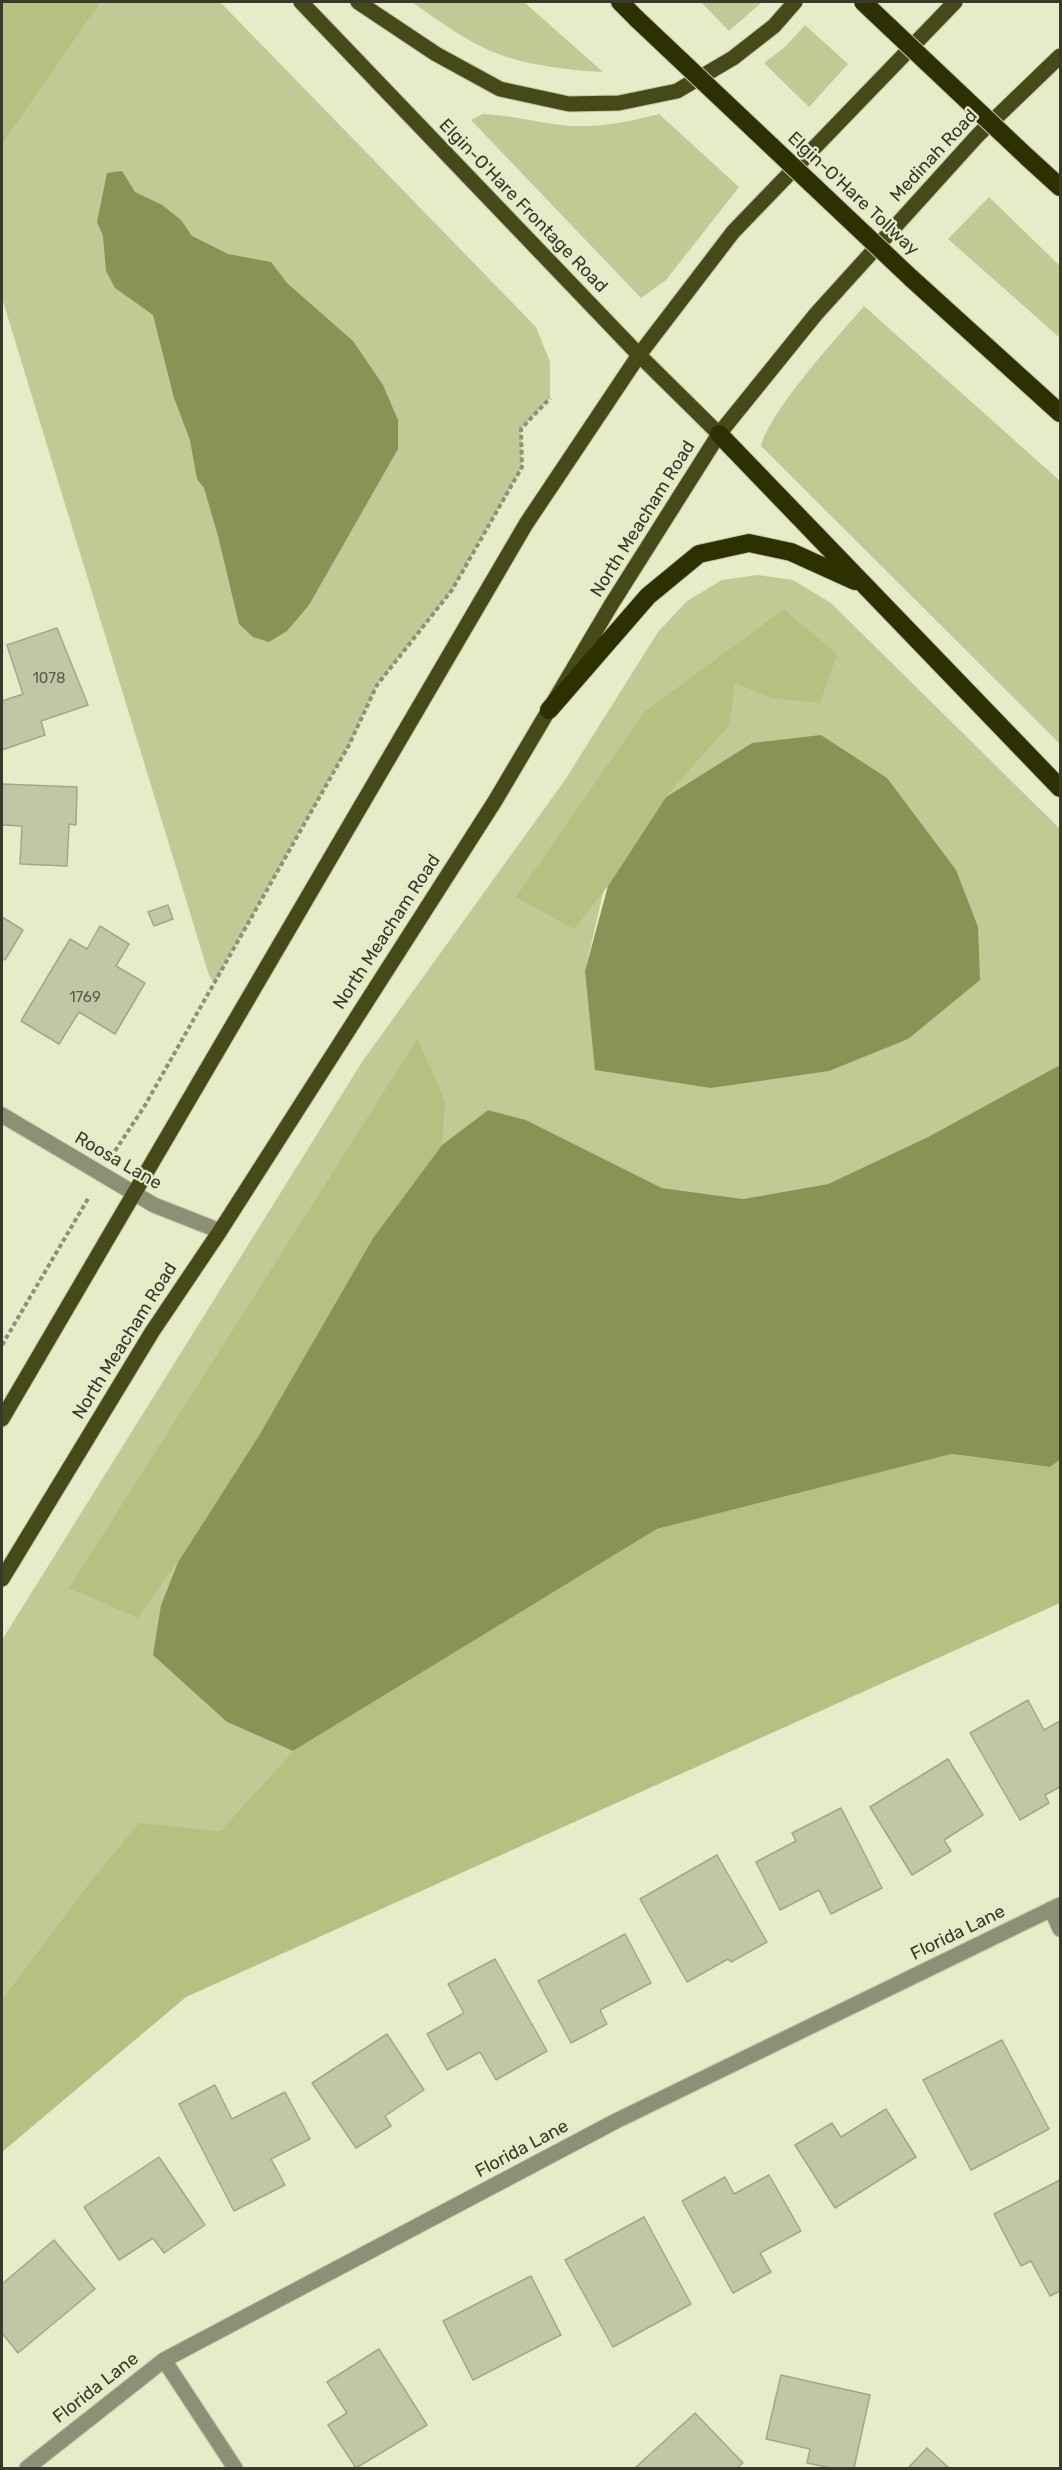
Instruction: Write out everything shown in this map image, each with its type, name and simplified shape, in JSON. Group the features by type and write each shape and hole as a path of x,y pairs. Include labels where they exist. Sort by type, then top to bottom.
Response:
{"highway":[{"name":"Elgin-O'Hare Tollway","path":"620,2 911,278 1060,413"},
{"path":"863,2 1060,188"},
{"path":"719,434 1060,788"},
{"path":"549,710 648,596 699,554 749,543 791,552 864,585"}],"main road":[{"name":"Elgin-O'Hare Frontage Road","path":"301,2 639,355 719,434"},
{"path":"358,2 436,54 500,89 569,104 619,103 677,91 733,58 774,26 795,2"},
{"path":"2,1419 526,524 639,355 733,232 955,2"},
{"name":"Medinah Road","path":"816,314 978,135 1060,56"},
{"name":"North Meacham Road","path":"2,1579 152,1332 220,1231 495,801 611,605 719,434 816,314"}],"street":[{"name":"Roosa Lane","path":"2,1115 154,1205 220,1231"},
{"path":"1056,1907 1060,1929"},
{"name":"Florida Lane","path":"27,2469 164,2360 616,2121 1056,1907"},
{"path":"164,2360 235,2469"}],"path":[{"path":"2,1345 101,1174 144,1107 350,745 377,685 452,590 522,467 521,429 550,398"}],"shaded area":[{"path":"2,2 101,2 2,145"},
{"path":"101,2 220,2 536,327 550,362 550,398 521,429 522,467 452,590 377,685 349,745 214,983 209,975 2,298 2,145"},
{"path":"412,2 524,2 603,72 543,66 494,52 458,33"},
{"path":"701,2 762,2 729,31"},
{"path":"805,25 848,64 809,107 764,63 785,47"},
{"path":"483,114 562,125 587,126 623,122 659,114 739,187 666,280 641,298 471,120"},
{"path":"122,171 135,192 162,205 181,220 192,236 228,254 271,262 287,283 353,341 383,385 398,420 398,449 309,605 287,631 269,642 253,637 239,624 218,536 204,488 197,479 190,440 174,398 153,315 115,288 106,271 103,236 97,222 107,173"},
{"path":"989,197 1060,266 1060,338 948,239"},
{"path":"864,306 1060,481 1060,744 761,446 767,430 791,394"},
{"path":"757,575 793,580 831,603 1060,829 1060,1065 928,1137 828,1184 743,1199 662,1188 526,1120 488,1110 442,1145 446,1102 418,1038 138,1618 178,1562 161,1605 198,1694 227,1722 293,1751 220,1831 139,1824 89,1883 2,1999 2,1640 362,1062 565,780 658,632 687,601 722,580","holes":["783,609 771,698 735,682 730,725 666,797 752,743 585,971 645,711"]},
{"path":"783,609 837,654 820,703 771,698 735,683 730,725 666,797 608,886 574,929 516,897 645,711"},
{"path":"821,735 887,778 956,870 978,927 980,980 908,1039 829,1071 711,1088 595,1070 585,971 608,886 666,797 752,743"},
{"path":"418,1038 446,1102 442,1145 373,1238 258,1437 178,1562 138,1618 69,1588"},
{"path":"1060,1065 1060,1460 1050,1467 952,1454 657,1529 293,1751 227,1722 153,1655 161,1605 178,1562 258,1437 373,1238 442,1145 488,1110 526,1120 662,1188 743,1199 828,1184 928,1137"},
{"path":"952,1454 1050,1467 1060,1460 1060,1603 186,1997 2,2152 2,1999 89,1883 139,1823 220,1831 293,1751 657,1529"}],"building":[{"path":"57,628 88,705 41,721 45,735 2,750 2,701 23,694 7,645"},
{"path":"2,784 77,787 76,825 69,824 67,866 20,864 22,826 2,825"},
{"path":"168,905 173,919 154,926 148,912"},
{"path":"2,917 23,930 5,960 2,958"},
{"path":"100,926 129,944 116,966 145,983 115,1034 79,1012 59,1044 21,1021 70,939 87,949"},
{"path":"1028,1700 1044,1730 1060,1721 1060,1787 1045,1795 1049,1803 1020,1820 970,1733"},
{"path":"948,1759 983,1815 944,1840 951,1851 912,1875 870,1807"},
{"path":"841,1808 882,1888 831,1914 819,1890 780,1910 756,1862 796,1841 792,1833"},
{"path":"717,1855 767,1942 731,1962 728,1959 687,1982 640,1899"},
{"path":"625,1934 651,1983 600,2010 607,2024 571,2043 538,1981"},
{"path":"495,1959 547,2051 496,2080 480,2052 447,2070 427,2034 464,2013 448,1984"},
{"path":"387,2034 424,2090 385,2116 391,2126 356,2148 312,2083"},
{"path":"1002,2040 1049,2129 971,2170 923,2080"},
{"path":"215,2085 232,2119 285,2092 310,2139 271,2159 285,2185 234,2211 179,2104"},
{"path":"886,2109 916,2157 835,2208 795,2145 832,2123 841,2137"},
{"path":"159,2157 205,2225 164,2253 153,2238 119,2260 84,2207"},
{"path":"769,2175 801,2231 760,2253 771,2272 733,2293 682,2201 725,2177 734,2194"},
{"path":"1060,2180 1060,2291 1050,2296 1031,2261 1021,2266 994,2214"},
{"path":"644,2217 691,2304 613,2347 565,2260"},
{"path":"54,2240 95,2289 18,2353 2,2333 2,2284"},
{"path":"531,2276 561,2335 473,2380 443,2321"},
{"path":"379,2349 427,2425 356,2468 328,2425 347,2413 327,2382"},
{"path":"781,2375 870,2395 854,2468 831,2468 807,2463 810,2449 766,2439"},
{"path":"695,2413 743,2463 737,2468 635,2468"},
{"path":"927,2448 949,2468 908,2468"}]}
